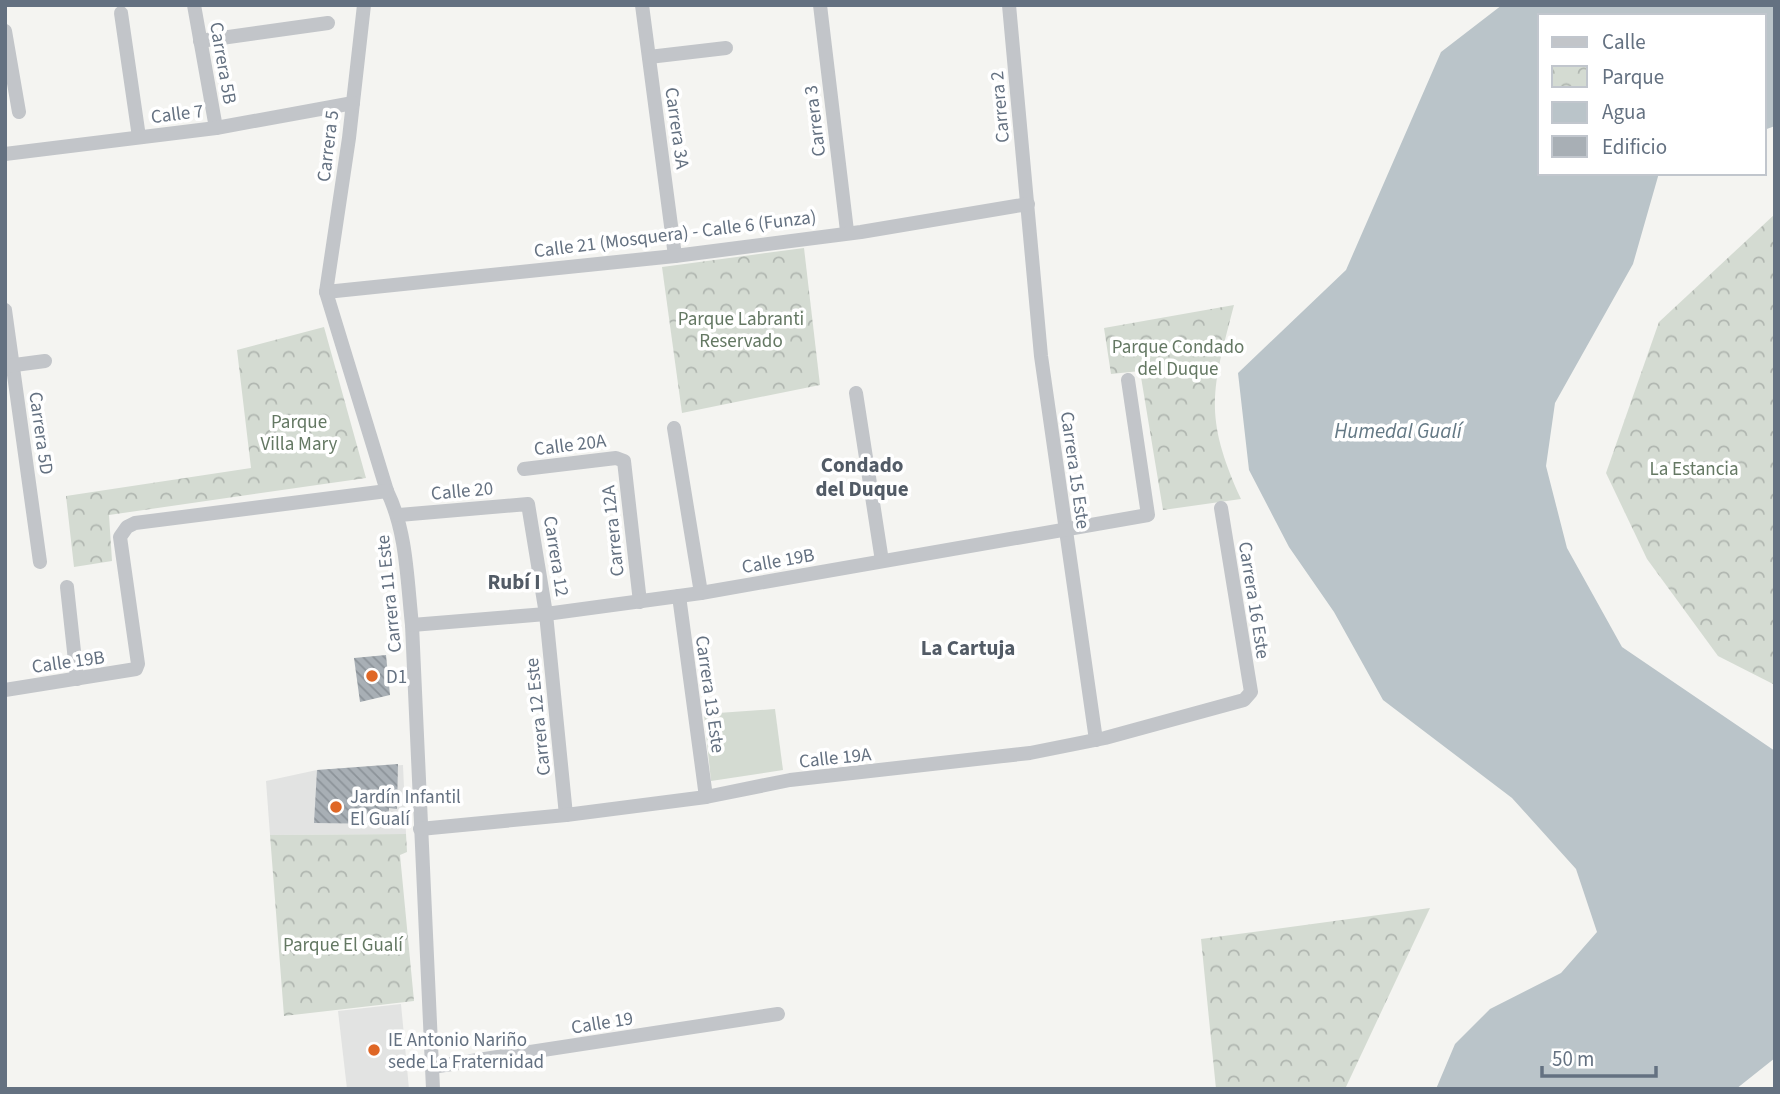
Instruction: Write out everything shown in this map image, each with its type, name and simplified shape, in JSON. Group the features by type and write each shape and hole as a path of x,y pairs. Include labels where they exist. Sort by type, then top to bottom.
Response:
{"street":[{"name":"Carrera 5B","path":"194,5 216,128"},
{"name":"Carrera 5","path":"326,292 365,5"},
{"name":"Carrera 3A","path":"642,5 675,256"},
{"name":"Carrera 3","path":"820,5 847,231"},
{"name":"Carrera 2","path":"1009,5 1028,204"},
{"path":"121,13 139,137"},
{"path":"200,41 328,23"},
{"path":"5,31 19,112"},
{"path":"649,57 726,48"},
{"name":"Calle 7","path":"5,155 216,128 353,103"},
{"name":"Calle 21 (Mosquera) - Calle 6 (Funza)","path":"326,292 675,256 1028,204"},
{"name":"Carrera 15 Este","path":"1028,204 1041,356 1096,740"},
{"path":"326,292 387,491 399,515"},
{"name":"Carrera 5D","path":"5,310 9,366 40,562"},
{"path":"9,366 45,361"},
{"name":"Calle 19B","path":"412,625 546,614 701,593 1148,515 1128,380"},
{"path":"856,393 882,561"},
{"path":"674,428 701,593"},
{"name":"Calle 20A","path":"524,469 621,458"},
{"name":"Carrera 12A","path":"621,458 624,461 640,602"},
{"name":"Calle 19B","path":"5,690 136,670 138,664 120,537 127,527 387,491"},
{"name":"Calle 20","path":"399,515 528,504"},
{"name":"Carrera 12","path":"528,504 546,614"},
{"name":"Carrera 16 Este","path":"1221,508 1249,697"},
{"name":"Carrera 11 Este","path":"399,515 412,625 433,1089"},
{"path":"67,587 77,679"},
{"name":"Carrera 13 Este","path":"679,596 706,797"},
{"name":"Carrera 12 Este","path":"546,614 566,816"},
{"name":"Calle 19A","path":"420,829 566,816 706,797 789,780 976,761 1096,740 1249,697"},
{"name":"Calle 19","path":"432,1068 778,1014"}],"shaded area":[{"name":"Jardín Infantil El Gualí","path":"403,765 406,834 270,835 266,781 317,770"},
{"name":"IE Antonio Nariño sede La Fraternidad","path":"401,1004 409,1089 347,1089 338,1011"}],"green space":[{"name":"La Estancia","path":"1775,214 1775,685 1718,656 1647,559 1606,473 1659,322"},
{"name":"Parque Labranti Reservado","path":"804,248 820,385 682,413 662,267"},
{"name":"Parque Condado del Duque","path":"1234,305 1220,359 1215,402 1221,445 1241,499 1163,510 1140,371 1111,374 1104,328"},
{"name":"Parque Villa Mary","path":"324,327 366,478 109,515 112,561 74,567 66,496 251,468 237,350"},
{"path":"775,709 783,770 711,781 704,714"},
{"name":"Parque El Gualí","path":"406,834 407,852 400,855 414,1001 284,1016 270,835"},
{"path":"1430,908 1345,1089 1216,1089 1201,939"}],"water":[{"name":"Humedal Gualí","path":"1502,5 1775,5 1775,126 1766,129 1766,14 1538,14 1538,175 1658,175 1633,264 1555,403 1546,466 1567,548 1622,647 1775,751 1775,1058 1736,1089 1436,1089 1455,1044 1490,1009 1561,973 1597,932 1576,869 1512,798 1383,700 1334,612 1289,547 1249,470 1238,373 1346,270 1441,52"}],"building":[{"name":"D1","path":"386,655 390,695 360,702 354,658"},
{"path":"398,764 397,809 389,808 388,824 314,823 317,770"}],"place":[{"name":"D1","path":"372,676"},
{"name":"Jardín Infantil El Gualí","path":"336,807"},
{"name":"IE Antonio Nariño sede La Fraternidad","path":"374,1050"}],"district":[{"name":"Condado del Duque","path":"862,477"},
{"name":"Rubí I","path":"514,582"},
{"name":"La Cartuja","path":"968,648"}]}
